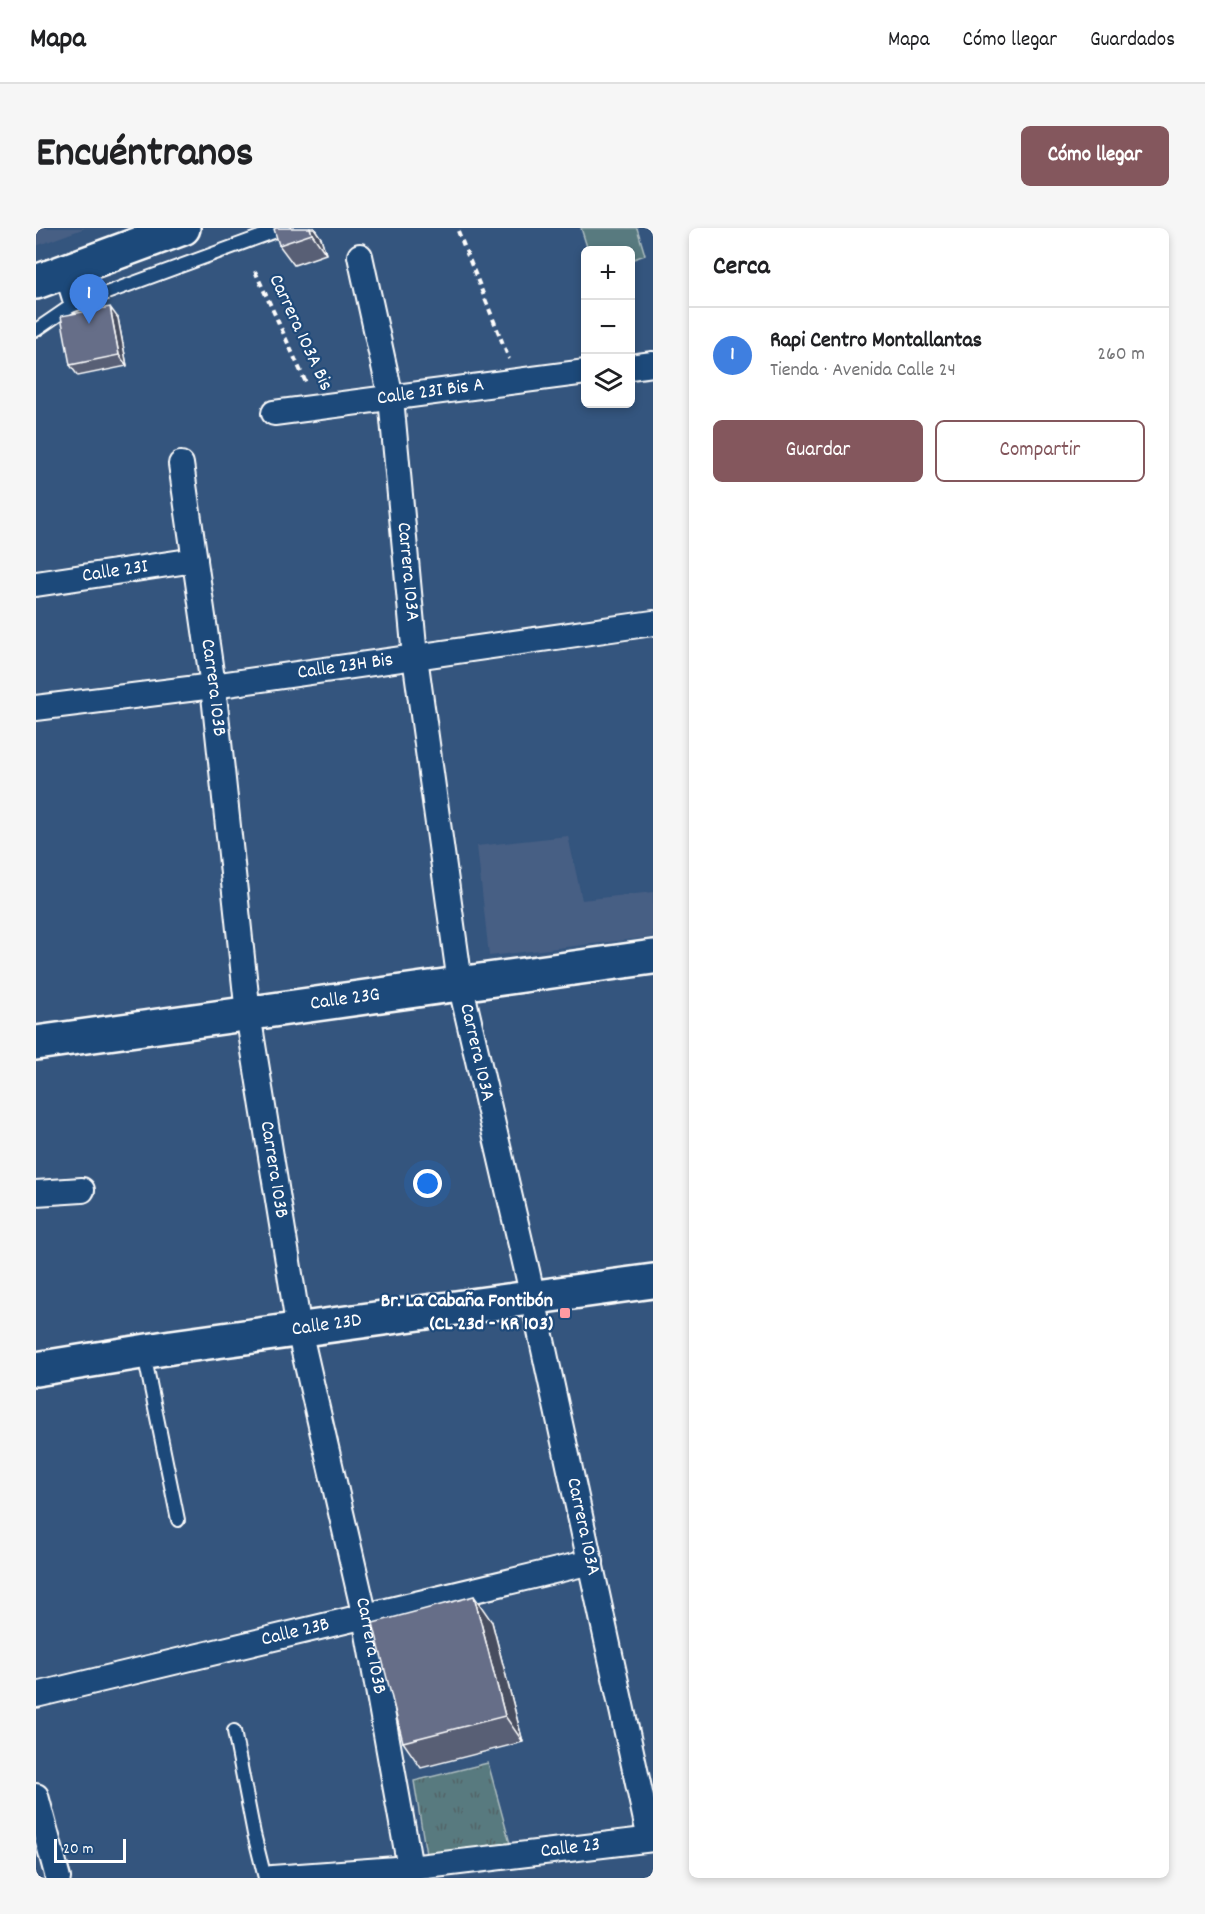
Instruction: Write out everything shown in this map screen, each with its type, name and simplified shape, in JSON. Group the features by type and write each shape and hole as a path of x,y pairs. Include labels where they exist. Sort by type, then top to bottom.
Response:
{"street":[{"path":"48,277 183,228"},
{"name":"Carrera 103A","path":"360,256 391,399 415,657 460,982 652,1839"},
{"path":"635,366 653,364"},
{"name":"Calle 23I Bis A","path":"274,413 581,373"},
{"name":"Carrera 103B","path":"181,464 213,686 248,1014 299,1330 365,1617 410,1868"},
{"name":"Calle 23I","path":"36,584 195,560"},
{"name":"Calle 23H Bis","path":"36,708 213,686 653,623"},
{"name":"Calle 23G","path":"36,1042 653,957"},
{"path":"36,1193 82,1190"},
{"name":"Calle 23D","path":"36,1369 653,1281"},
{"name":"Calle 23B","path":"36,1695 591,1562"},
{"path":"36,1796 58,1878"},
{"name":"Calle 23","path":"272,1878 410,1868 652,1839"}],"lane":[{"path":"36,330 71,306 284,228"},
{"path":"48,277 71,306"},
{"path":"143,1352 178,1520"},
{"path":"234,1731 265,1878"}],"path":[{"path":"458,231 518,381"},
{"name":"Carrera 103A Bis","path":"255,271 317,408"}],"shaded area":[{"path":"36,228 85,228 36,246"},
{"path":"568,836 582,900 653,892 653,937 489,956 477,846"}],"green space":[{"path":"581,228 637,228 645,255 635,259 635,246 587,246"},
{"path":"488,1763 511,1847 426,1854 414,1781"}],"building":[{"path":"310,228 312,234 279,245 274,229"},
{"path":"110,307 119,355 70,365 61,316"},
{"path":"474,1596 505,1716 403,1742 373,1623"}],"place":[{"name":"Rapi Centro Montallantas","path":"89,324"},
{"name":"Br. La Cabaña Fontibón (CL 23d - KR 103)","path":"565,1313"}]}
